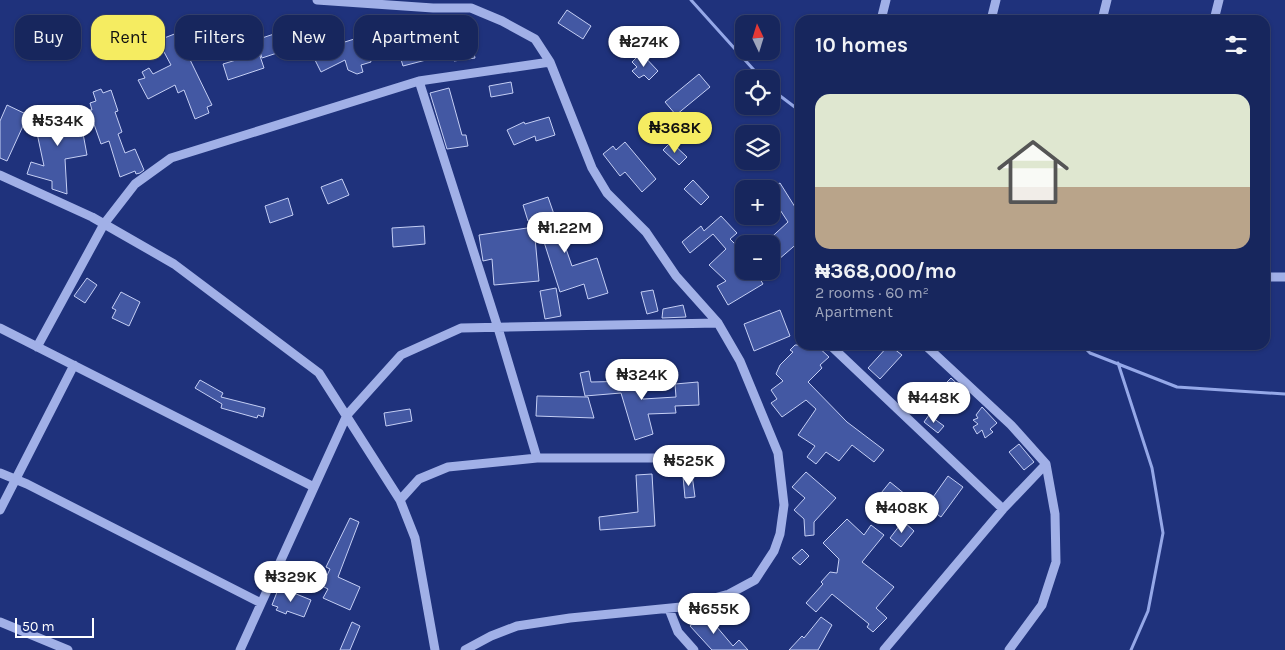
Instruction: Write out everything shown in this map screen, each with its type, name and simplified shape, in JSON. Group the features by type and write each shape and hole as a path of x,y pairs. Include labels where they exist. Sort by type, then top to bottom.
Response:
{"street":[{"path":"317,0 433,8 471,8 502,21 535,39 550,62 592,168 606,193 646,232 676,276 718,323 740,360 778,453 784,505 780,534 774,551 754,580 729,594 669,609 570,618 517,626 491,636 465,650"},
{"path":"882,15 886,0"},
{"path":"992,15 996,0"},
{"path":"1103,15 1107,0"},
{"path":"1215,15 1219,0"},
{"path":"37,347 104,224 135,184 171,158 419,81 550,62"},
{"path":"419,81 498,328 537,458"},
{"path":"0,175 104,224 174,264 319,373 400,500 415,538 435,650"},
{"path":"1270,277 1285,277"},
{"path":"240,650 347,415 401,355 461,328 718,323"},
{"path":"0,328 314,487"},
{"path":"835,350 1003,510"},
{"path":"930,350 1011,425 1046,464 1055,514 1056,562 1042,605 1009,650"},
{"path":"0,510 74,365"},
{"path":"400,500 419,479 448,467 537,458 719,458"},
{"path":"884,650 1003,510 1046,464"},
{"path":"0,473 17,479 261,603"},
{"path":"669,609 678,632 692,650"},
{"path":"0,622 68,650"}],"building":[{"path":"567,10 591,26 583,39 558,23"},
{"path":"175,34 175,60 190,60 212,105 207,107 209,113 195,119 184,90 178,93 175,85 148,99 138,80 145,78 142,72 149,68 153,74 171,65 165,54 165,38"},
{"path":"273,34 273,54 263,58 263,38"},
{"path":"354,39 354,60 370,60 371,62 361,65 363,72 357,74 348,70 345,60 321,72 315,60 344,60 344,42"},
{"path":"641,53 658,71 649,80 644,75 639,78 632,71 637,67 632,62"},
{"path":"236,60 261,60 264,68 228,80 223,64"},
{"path":"401,60 426,60 403,66"},
{"path":"699,74 710,87 676,115 665,102"},
{"path":"511,82 513,93 491,97 489,86"},
{"path":"449,88 462,135 466,135 468,146 447,149 430,93"},
{"path":"101,89 103,93 111,90 118,111 115,112 122,132 118,134 125,153 135,149 144,170 140,173 136,174 135,171 120,177 109,141 101,144 89,110 92,110 90,103 96,101 93,92"},
{"path":"7,105 28,115 7,161 0,158 0,121"},
{"path":"79,112 87,155 65,159 67,194 52,189 52,181 27,174 31,162 44,166 34,119"},
{"path":"549,117 555,135 536,141 535,136 514,145 507,130 524,122 525,124"},
{"path":"625,142 656,179 642,192 625,172 620,176 603,154 613,146 616,150"},
{"path":"671,142 687,157 679,165 663,150"},
{"path":"342,179 349,195 328,204 321,187"},
{"path":"693,180 709,197 701,205 684,189"},
{"path":"780,183 795,207 795,245 780,258 780,235 774,235 788,222 780,210"},
{"path":"548,197 572,266 597,258 608,293 588,299 584,284 560,292 537,220 528,221 523,205"},
{"path":"288,198 293,215 270,223 265,206"},
{"path":"721,216 737,233 730,239 735,244 735,280 761,280 763,284 728,305 717,286 726,281 709,265 726,249 713,234 690,253 682,242 701,226 704,231"},
{"path":"424,226 425,244 393,247 392,228"},
{"path":"534,227 539,281 494,285 492,259 483,261 479,235"},
{"path":"87,278 97,285 85,303 74,296"},
{"path":"556,288 561,316 545,319 540,291"},
{"path":"653,290 658,311 647,314 641,292"},
{"path":"121,292 140,302 129,326 112,318 116,310 112,308"},
{"path":"683,305 686,317 662,318 663,309"},
{"path":"780,310 790,336 754,351 744,324"},
{"path":"795,345 795,350 821,350 829,357 820,365 822,368 808,382 847,422 884,450 874,462 852,445 839,461 826,452 816,464 807,457 815,446 798,435 816,409 806,400 782,417 771,403 777,399 771,390 783,381 776,374 780,365 793,352 790,350"},
{"path":"884,350 896,350 902,355 880,379 868,368"},
{"path":"589,371 591,382 638,381 640,397 643,399 676,397 675,384 698,382 699,405 675,406 676,413 648,414 653,434 635,440 621,393 585,396 580,373"},
{"path":"951,378 970,396 961,406 958,400 953,405 944,397 948,393 942,387"},
{"path":"200,380 223,393 221,397 265,408 263,417 258,415 257,418 221,408 222,404 195,388"},
{"path":"537,396 588,397 594,418 536,416"},
{"path":"982,407 997,423 990,429 993,432 985,438 982,430 977,434 973,427 978,424 973,420 978,418 976,415"},
{"path":"410,409 412,421 386,426 384,413"},
{"path":"929,415 944,426 938,433 924,422"},
{"path":"1019,444 1034,462 1024,470 1009,452"},
{"path":"806,472 836,498 814,522 814,535 805,536 804,519 794,510 805,498 792,487"},
{"path":"652,474 655,526 600,530 599,517 638,512 636,475"},
{"path":"692,475 695,497 685,498 683,476"},
{"path":"948,476 963,487 941,517 926,507"},
{"path":"890,482 916,503 903,518 877,498"},
{"path":"350,518 359,522 338,577 360,587 350,610 323,598 328,589 322,586 330,569 326,567"},
{"path":"847,519 864,535 871,525 884,535 862,562 894,587 876,608 887,618 873,632 867,627 869,624 832,594 816,612 806,603 823,584 821,582 830,572 837,573 839,559 823,543"},
{"path":"903,521 914,531 901,547 890,538"},
{"path":"802,549 809,556 800,565 792,558"},
{"path":"279,587 311,600 304,617 287,611 286,614 276,610 278,607 272,605"},
{"path":"705,613 733,646 739,640 748,650 712,650 690,626"},
{"path":"821,617 832,625 818,650 789,650 802,636 804,638"},
{"path":"352,622 360,626 350,650 340,650"}],"waterway":[{"path":"691,0 754,70"},
{"path":"780,96 795,107"},
{"path":"1087,350 1090,353 1177,387 1285,394"},
{"path":"1118,363 1152,468 1163,533 1148,611 1131,650"}]}
